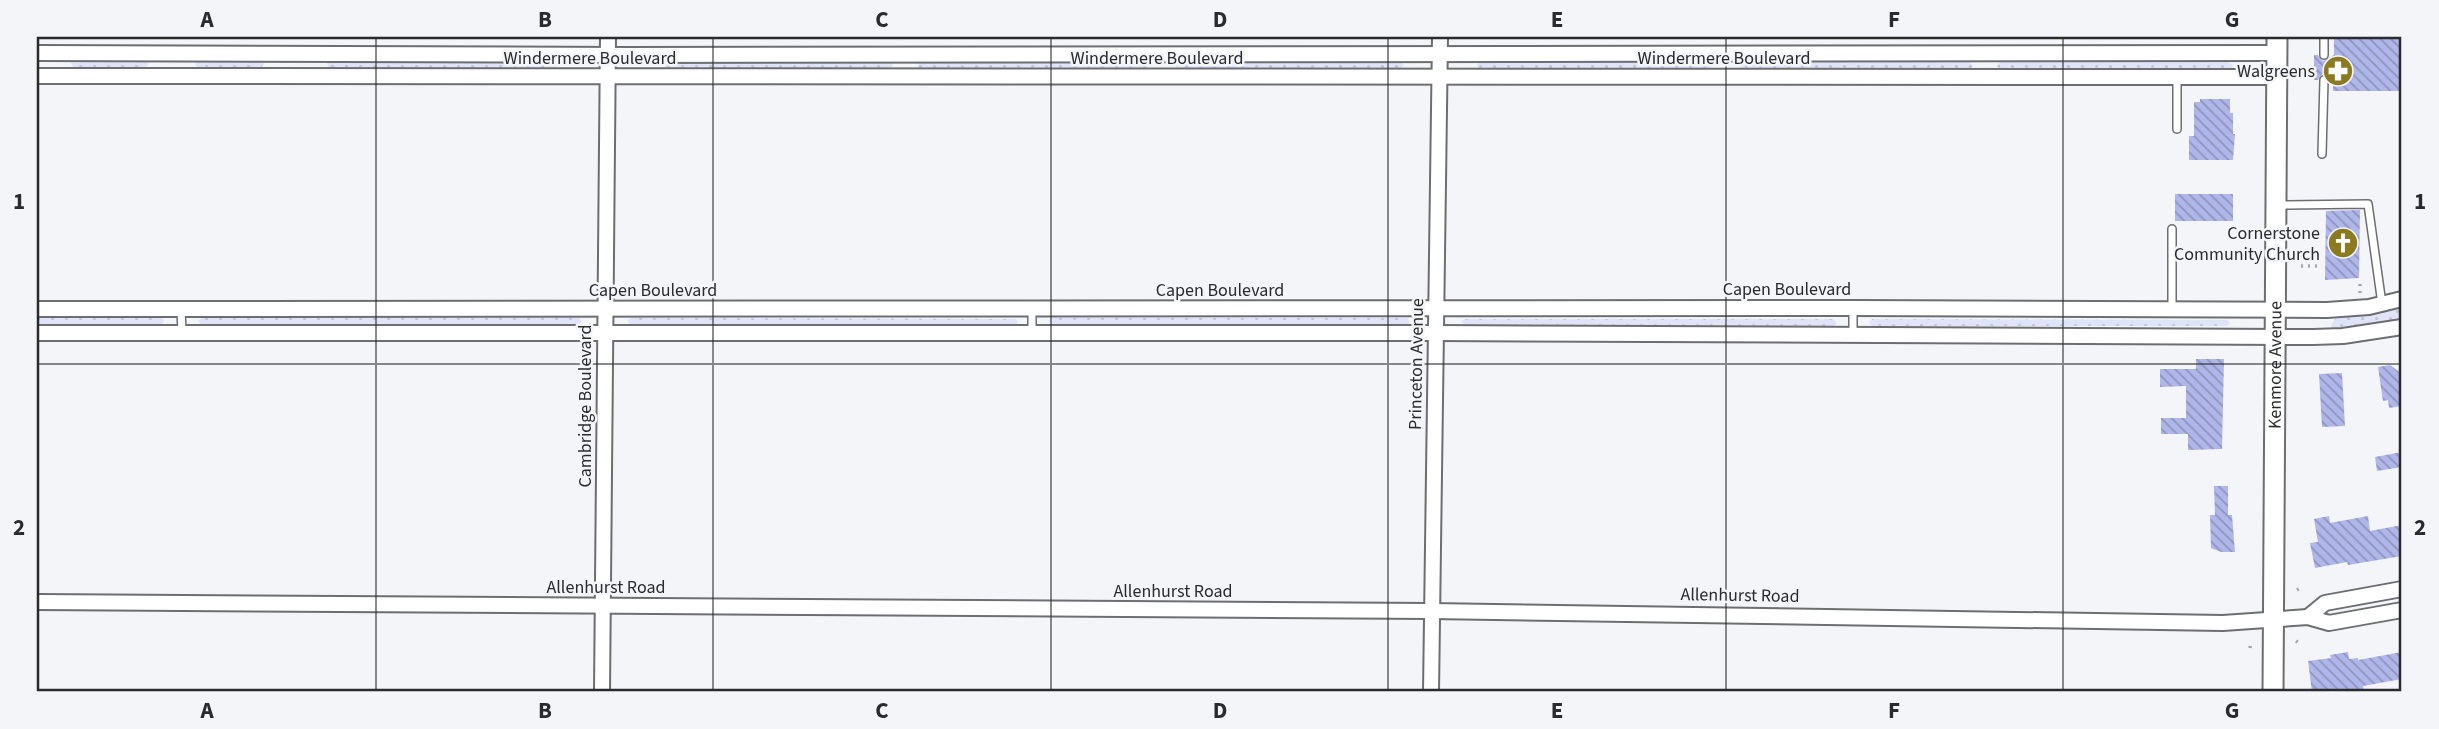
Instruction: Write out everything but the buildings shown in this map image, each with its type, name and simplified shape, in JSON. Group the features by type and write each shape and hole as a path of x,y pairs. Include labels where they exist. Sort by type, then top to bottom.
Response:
{"main road":[{"name":"Kenmore Avenue","path":"2273,692 2277,45"}],"street":[{"name":"Cambridge Boulevard","path":"602,692 608,37"},
{"name":"Princeton Avenue","path":"1431,692 1440,37"},
{"name":"Windermere Boulevard","path":"37,53 1986,53 2277,45"},
{"name":"Windermere Boulevard","path":"37,76 2277,77"},
{"name":"Capen Boulevard","path":"37,309 2327,310 2402,299"},
{"path":"37,333 1436,332 2343,336 2402,327"},
{"name":"Allenhurst Road","path":"2308,617 2325,603 2402,589"},
{"name":"Allenhurst Road","path":"37,602 1431,611 2223,623 2308,617 2329,623 2402,610"}],"lane":[{"path":"2324,37 2324,55"},
{"path":"60,53 60,76"},
{"path":"292,77 293,53"},
{"path":"1726,53 1727,77"},
{"path":"1986,53 1986,77"},
{"path":"164,54 164,76"},
{"path":"906,54 906,77"},
{"path":"1160,54 1160,77"},
{"path":"2177,76 2177,129"},
{"path":"2322,154 2324,80"},
{"path":"2276,205 2368,204 2382,304"},
{"path":"2172,229 2172,309"},
{"path":"1853,308 1853,334"},
{"path":"181,309 182,333"},
{"path":"1032,309 1032,332"}],"path":[{"path":"2301,266 2322,266"},
{"path":"2360,278 2360,293"},
{"path":"2250,648 2251,641"}],"shaded area":[{"path":"145,59 149,64 145,68 75,69 71,64 72,60"},
{"path":"198,59 260,59 264,64 260,69 198,68 195,64"},
{"path":"1482,59 1708,60 1713,65 1708,71 1482,70 1478,69 1477,65"},
{"path":"1399,60 1404,65 1399,70 1178,70 1174,64 1175,61"},
{"path":"328,61 556,61 558,64 553,69 331,69"},
{"path":"664,61 893,64 889,70 667,69 662,64"},
{"path":"918,61 1148,61 1149,65 1144,70 922,70 918,68"},
{"path":"1741,61 1968,61 1973,66 1968,71 1741,69 1737,65"},
{"path":"2001,61 2228,61 2233,66 2229,71 2001,70 1997,66"},
{"path":"2402,307 2402,318 2332,329 2331,325 2335,319"},
{"path":"37,318 162,318 164,321 162,324 37,324"},
{"path":"201,318 579,318 582,321 579,324 201,324 198,321"},
{"path":"631,318 1016,319 1018,322 1016,325 631,325 627,321"},
{"path":"1052,318 1407,318 1410,322 1408,325 1052,325 1049,322"},
{"path":"1465,319 1833,319 1837,323 1834,326 1465,325 1461,322"},
{"path":"1872,319 2227,320 2230,323 2227,326 1872,326 1869,323"}],"place":[{"name":"Walgreens","path":"2338,71"},
{"name":"Cornerstone Community Church","path":"2343,243"}]}
